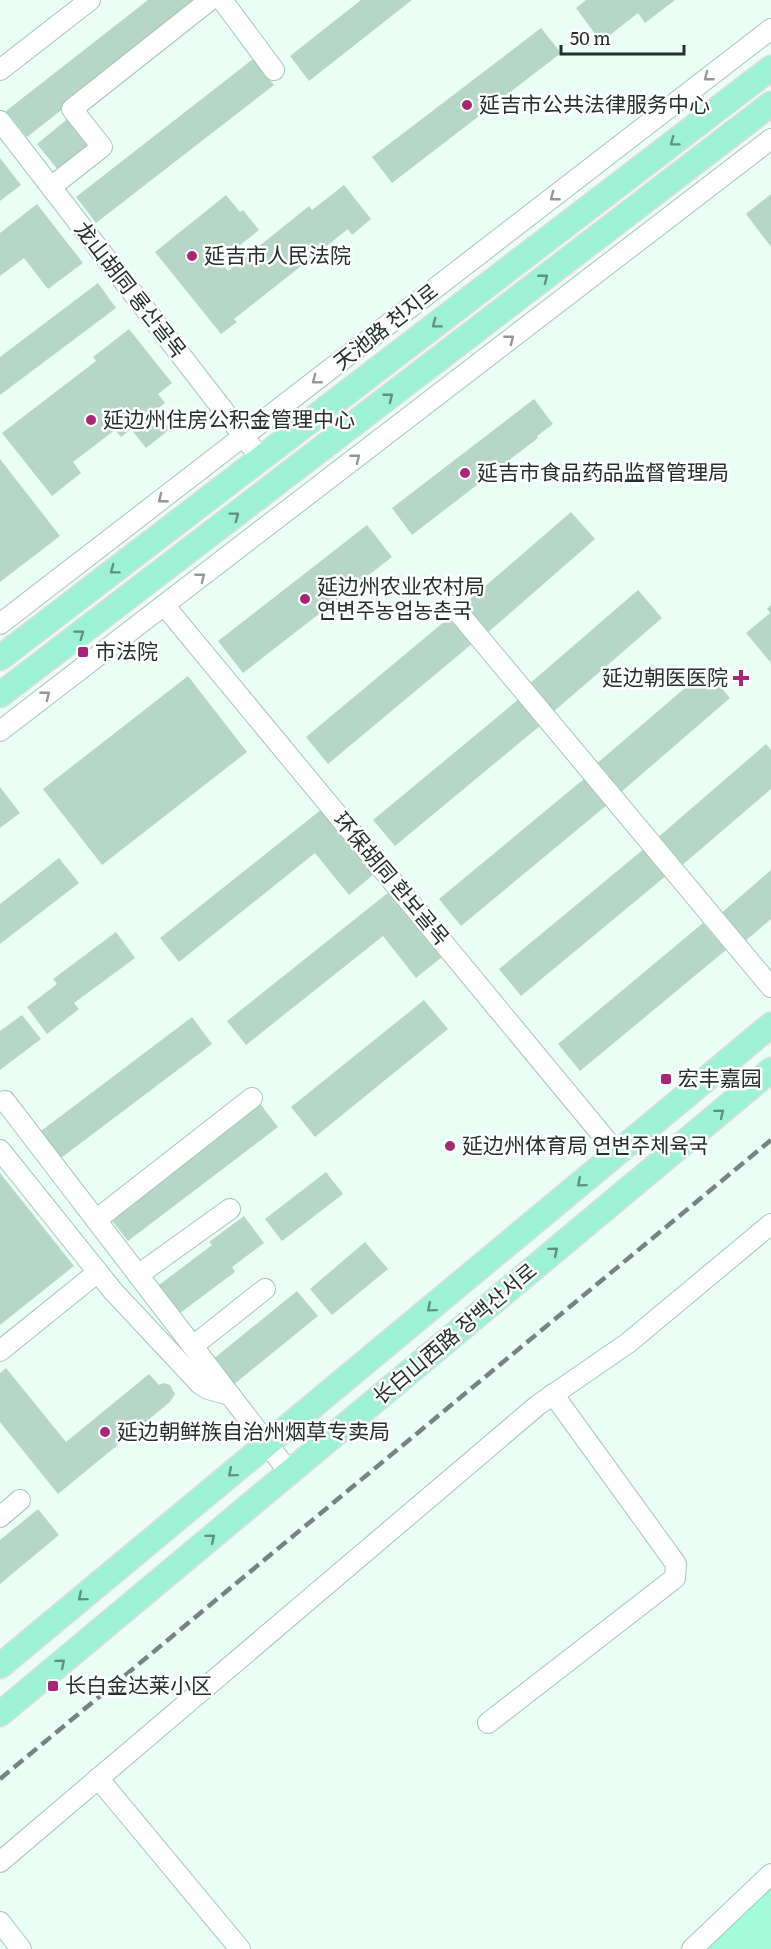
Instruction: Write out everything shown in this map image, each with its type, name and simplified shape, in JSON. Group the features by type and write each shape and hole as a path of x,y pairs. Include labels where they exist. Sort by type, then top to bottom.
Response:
{"main road":[{"name":"天池路 천지로","path":"0,658 771,68"},
{"path":"0,695 771,104"},
{"name":"长白山西路 장백산서로","path":"0,1666 771,1025"},
{"name":"长白山西路 장백산서로","path":"0,1714 771,1070"}],"street":[{"path":"0,70 69,6 90,0"},
{"path":"51,187 102,147 72,109 210,0"},
{"path":"222,0 274,70"},
{"name":"天池路 천지로","path":"0,624 771,29"},
{"name":"龙山胡同 룡산골목","path":"0,121 261,459"},
{"path":"0,731 771,139"},
{"name":"环保胡同 환보골목","path":"164,605 617,1153"},
{"path":"453,606 771,987"},
{"path":"96,1220 252,1098"},
{"path":"5,1101 289,1472"},
{"path":"0,1150 113,1291 200,1384 208,1389 230,1395"},
{"path":"138,1275 230,1209"},
{"path":"0,1862 520,1420 628,1343 771,1224"},
{"path":"0,1351 98,1272"},
{"path":"193,1346 265,1288"},
{"path":"488,1723 675,1578 676,1564 554,1394"},
{"path":"0,1516 20,1500"},
{"path":"98,1778 240,1949"},
{"path":"693,1949 771,1874"},
{"path":"0,1922 21,1949"}],"green space":[{"path":"771,1880 771,1949 698,1949"}],"building":[{"path":"148,0 202,0 27,137 6,111"},
{"path":"361,0 412,0 309,81 290,56"},
{"path":"586,0 675,0 645,23 638,13 601,42 576,8"},
{"name":"延吉市公共法律服务中心","path":"541,28 561,53 392,183 372,157"},
{"path":"253,59 274,85 96,223 76,197"},
{"path":"71,116 96,148 62,175 37,144"},
{"path":"0,158 21,185 0,201"},
{"name":"延吉市人民法院","path":"344,185 371,219 352,235 348,229 234,319 237,322 221,334 155,252 226,195 240,212 243,210 259,230 220,261 228,271 309,206 312,210"},
{"path":"771,194 771,247 746,214"},
{"path":"37,204 83,263 48,289 24,258 0,276 0,233"},
{"path":"98,283 116,308 0,395 0,357"},
{"name":"延边州住房公积金管理中心","path":"129,329 172,383 158,394 165,403 156,410 170,429 146,448 131,429 121,437 115,430 73,462 81,473 52,496 2,433 96,361 93,357"},
{"name":"延吉市食品药品监督管理局","path":"534,399 553,424 412,535 392,508"},
{"path":"0,459 60,536 0,582"},
{"path":"571,512 595,539 485,635 461,607"},
{"name":"延边州农业农村局 연변주농업농촌국","path":"367,525 392,557 243,673 218,641"},
{"path":"638,590 662,618 552,713 528,685"},
{"path":"771,605 771,663 746,633 770,613 767,609"},
{"path":"451,616 473,643 328,764 306,737"},
{"path":"706,670 730,698 620,793 595,765"},
{"path":"188,676 247,752 102,865 43,789"},
{"path":"519,699 541,725 395,846 373,820"},
{"path":"766,744 771,750 771,789 680,867 656,839"},
{"path":"585,778 607,805 461,926 439,899"},
{"path":"0,787 20,813 0,828"},
{"path":"322,809 374,874 349,895 315,853 179,962 160,938"},
{"path":"645,848 667,875 521,996 499,969"},
{"path":"59,858 79,883 0,944 0,904"},
{"path":"771,870 771,919 742,944 718,916"},
{"path":"389,892 442,957 416,978 383,936 246,1045 227,1021"},
{"path":"703,923 726,950 580,1071 558,1044"},
{"path":"116,932 135,958 74,1003 79,1009 47,1034 27,1007 57,984 53,979"},
{"path":"424,1000 448,1029 315,1137 291,1107"},
{"path":"22,1015 41,1039 0,1070 0,1031"},
{"path":"192,1017 212,1044 61,1158 41,1131"},
{"path":"258,1101 278,1127 128,1241 107,1214"},
{"path":"326,1172 343,1194 282,1241 265,1219"},
{"path":"0,1173 74,1266 0,1325"},
{"path":"244,1216 264,1243 232,1267 235,1272 176,1316 155,1288 212,1245 209,1242"},
{"path":"365,1242 388,1269 332,1315 310,1289"},
{"path":"297,1291 318,1316 233,1385 212,1360"},
{"name":"延边朝鲜族自治州烟草专卖局","path":"6,1368 66,1442 149,1374 159,1385 164,1383 170,1385 175,1394 170,1402 58,1494 0,1422 0,1373"},
{"path":"38,1509 59,1535 0,1584 0,1540"}],"railway":[{"path":"0,1779 771,1140"}],"place":[{"name":"延吉市公共法律服务中心","path":"467,105"},
{"name":"延吉市人民法院","path":"192,256"},
{"name":"延边州住房公积金管理中心","path":"91,420"},
{"name":"延吉市食品药品监督管理局","path":"465,473"},
{"name":"延边州农业农村局 연변주농업농촌국","path":"305,599"},
{"name":"市法院","path":"83,652"},
{"name":"延边朝医医院","path":"741,678"},
{"name":"宏丰嘉园","path":"666,1079"},
{"name":"延边州体育局 연변주체육국","path":"450,1146"},
{"name":"延边朝鲜族自治州烟草专卖局","path":"105,1432"},
{"name":"长白金达莱小区","path":"53,1686"}]}
